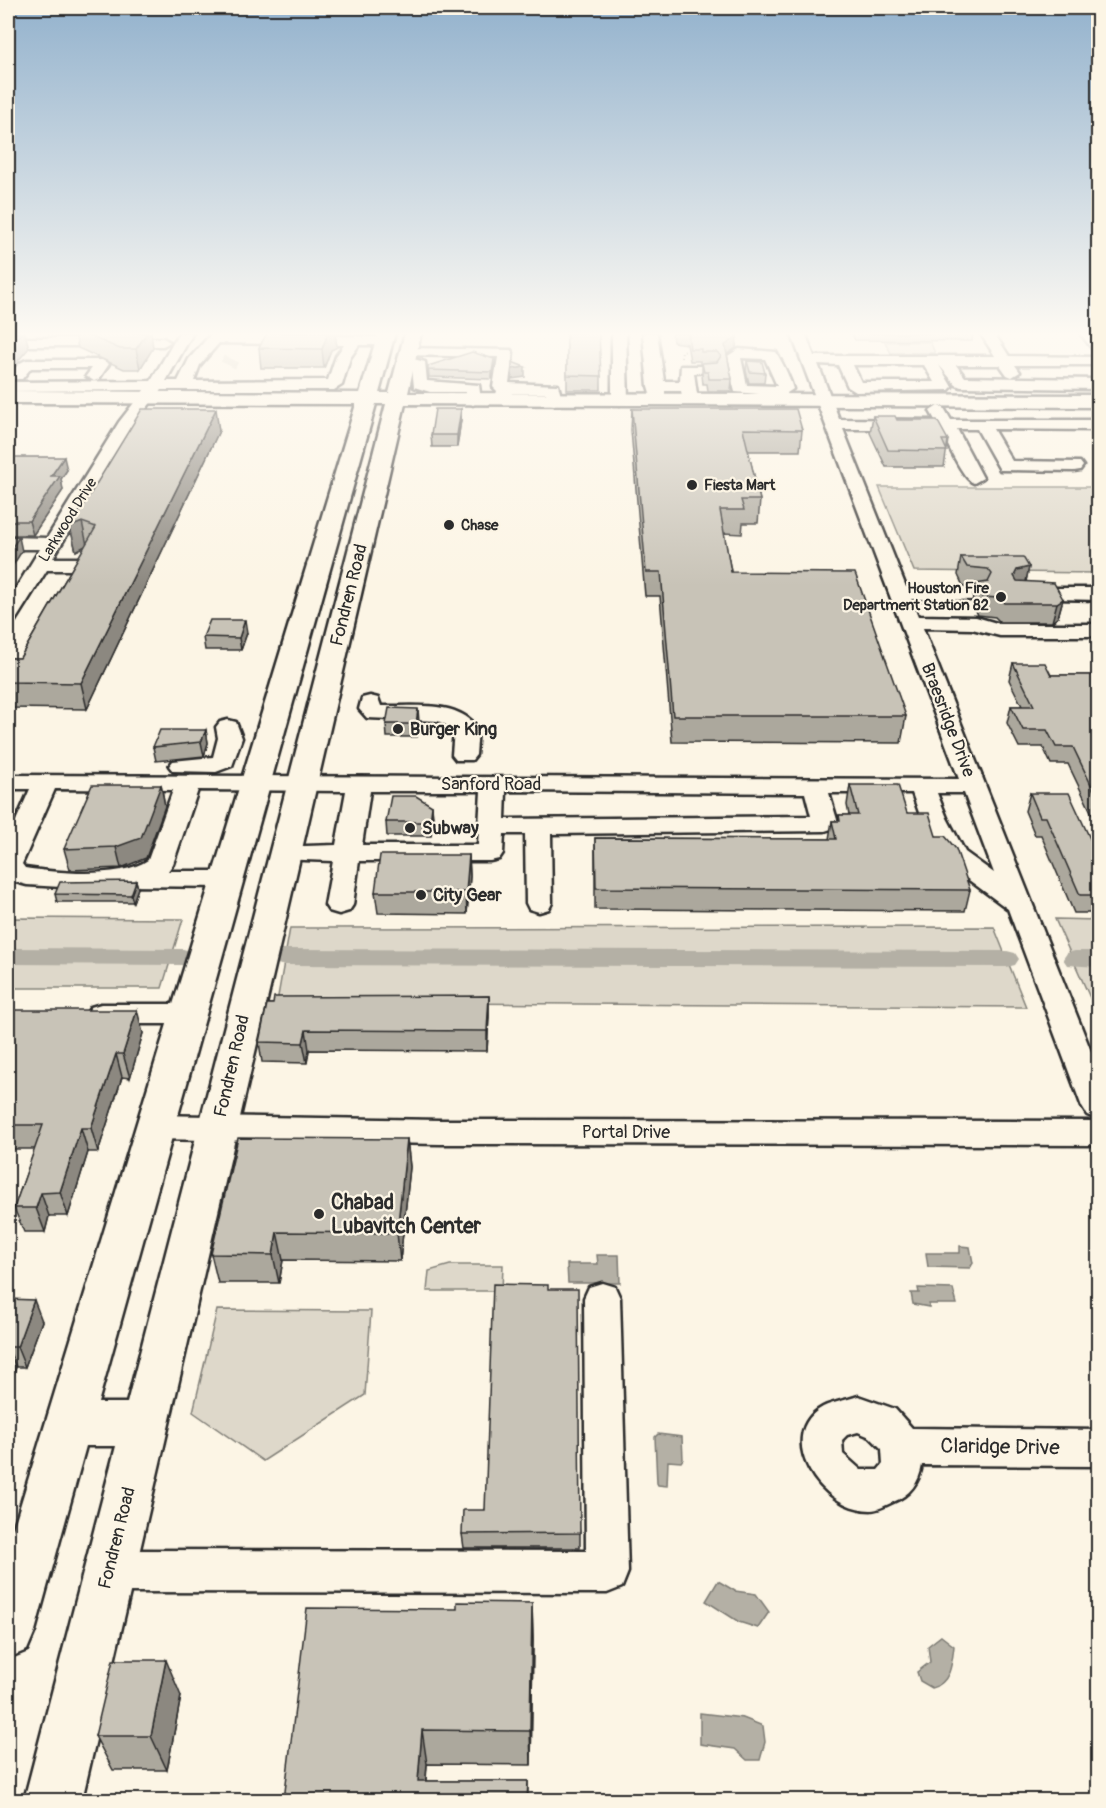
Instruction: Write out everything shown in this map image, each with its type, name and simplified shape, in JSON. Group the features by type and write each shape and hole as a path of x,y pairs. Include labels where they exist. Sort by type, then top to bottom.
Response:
{"main road":[{"name":"Fondren Road","path":"8,1631 361,417"},
{"name":"Fondren Road","path":"53,1800 391,417"},
{"path":"977,417 987,420 1013,417"},
{"path":"339,500 372,501"},
{"path":"301,622 342,622"},
{"path":"68,1424 145,1425"}],"street":[{"name":"Larkwood Drive","path":"8,617 129,417"},
{"name":"Braesridge Drive","path":"830,417 1098,1107"},
{"path":"941,417 974,478"},
{"path":"1002,460 1043,458 1045,455 1037,417"},
{"path":"987,420 1006,466 1074,460 1038,417"},
{"path":"1051,417 1098,425"},
{"path":"8,543 54,543"},
{"path":"41,564 83,559 69,584"},
{"path":"898,593 969,594 976,623"},
{"path":"1022,594 1098,594"},
{"path":"909,622 976,623 988,629 1098,630"},
{"path":"370,703 369,709 375,713 442,714 455,717 466,728 464,754"},
{"path":"135,766 216,765 224,761 227,754 231,738 228,726"},
{"name":"Sanford Road","path":"8,782 974,786"},
{"path":"46,782 9,864 15,874 27,877 226,879"},
{"path":"128,879 153,871 160,864 188,783"},
{"path":"339,905 359,783"},
{"path":"285,853 490,853 494,784"},
{"path":"492,827 825,823 815,785"},
{"path":"922,786 955,857 1020,904"},
{"path":"538,826 539,903"},
{"path":"71,1014 187,1014"},
{"name":"Portal Drive","path":"154,1127 1098,1133"},
{"path":"109,1571 607,1572 602,1298"},
{"name":"Claridge Drive","path":"902,1446 1098,1448"}],"shaded area":[{"path":"879,487 1098,487 1098,573 914,571"},
{"path":"8,918 183,919 162,988 8,988"},
{"path":"1055,919 1098,920 1098,1000 1091,1000"},
{"path":"994,927 1026,1007 277,1002 290,928"},
{"path":"960,1246 970,1247 973,1263 970,1268 928,1267 926,1253 960,1253"},
{"path":"597,1255 619,1255 620,1283 568,1283 567,1264 598,1264"},
{"path":"450,1265 503,1265 502,1291 427,1291 429,1271"},
{"path":"918,1288 953,1289 957,1304 929,1304 929,1307 913,1304 911,1293 919,1293"},
{"path":"217,1310 371,1311 365,1395 263,1461 193,1412"},
{"path":"658,1434 682,1437 683,1459 681,1462 668,1461 667,1486 657,1483 655,1437"},
{"path":"718,1581 735,1591 756,1594 769,1612 758,1628 739,1622 706,1601"},
{"path":"941,1636 954,1646 952,1659 947,1677 932,1688 920,1681 917,1672 930,1662 928,1646"},
{"path":"700,1713 743,1718 763,1726 765,1742 760,1760 747,1760 735,1749 700,1744"}],"building":[{"path":"137,417 212,417 81,683 8,682 8,658 20,658 96,527 82,522 70,527"},
{"path":"434,417 460,417 457,435 431,435"},
{"path":"633,417 798,417 802,430 743,429 760,500 741,500 744,510 720,510 731,572 855,573 906,716 673,716 661,572 646,572"},
{"path":"874,417 937,420 948,440 942,440 947,451 888,450"},
{"path":"8,457 64,457 51,476 60,476 29,521 8,521"},
{"path":"8,536 19,537 8,553"},
{"path":"961,557 1023,557 1029,567 1017,570 1014,576 1017,581 1054,583 1063,599 1057,603 1005,603 999,598 982,597 975,584 988,582 992,574 988,569 967,567"},
{"path":"210,620 245,620 239,638 203,637"},
{"path":"1013,663 1045,663 1051,675 1098,675 1098,799 1073,747 1056,747 1047,730 1023,730 1011,706 1034,706"},
{"path":"389,708 418,709 416,724 386,724"},
{"path":"160,730 206,730 201,742 153,747"},
{"path":"92,785 161,785 141,838 116,847 64,849"},
{"path":"850,785 898,785 907,813 929,813 936,836 945,836 956,849 970,890 596,888 595,838 836,839 832,821 840,821 839,815 858,815"},
{"path":"1030,793 1069,793 1098,856 1098,895 1080,895 1046,817 1040,817"},
{"path":"391,796 416,796 432,806 430,822 386,822"},
{"path":"380,855 469,855 466,892 375,892"},
{"path":"136,881 131,895 55,894 60,882"},
{"path":"489,996 487,1031 306,1030 303,1043 259,1042 267,1004 273,1004 274,997"},
{"path":"8,1010 137,1010 123,1054 116,1054 91,1128 81,1128 60,1192 41,1193 36,1208 14,1208 43,1125 8,1125"},
{"name":"Chabad Lubavitch Center","path":"238,1138 407,1139 397,1233 277,1232 273,1255 211,1254"},
{"path":"493,1284 548,1285 548,1289 578,1289 580,1533 462,1534 463,1510 485,1510"},
{"path":"8,1299 34,1300 17,1347 8,1347"},
{"path":"457,1602 532,1603 530,1731 422,1730 418,1781 528,1781 527,1800 284,1800 307,1608 457,1609"},
{"path":"113,1660 166,1660 151,1736 95,1736"}],"waterway":[{"path":"8,956 183,957"},
{"path":"281,957 1007,959"},
{"path":"1075,959 1098,959"}],"place":[{"name":"Fiesta Mart","path":"692,485"},
{"name":"Chase","path":"449,525"},
{"name":"Houston Fire Department Station 82","path":"1001,597"},
{"name":"Burger King","path":"398,729"},
{"name":"Subway","path":"410,828"},
{"name":"City Gear","path":"421,895"},
{"name":"Chabad Lubavitch Center","path":"319,1214"}]}
